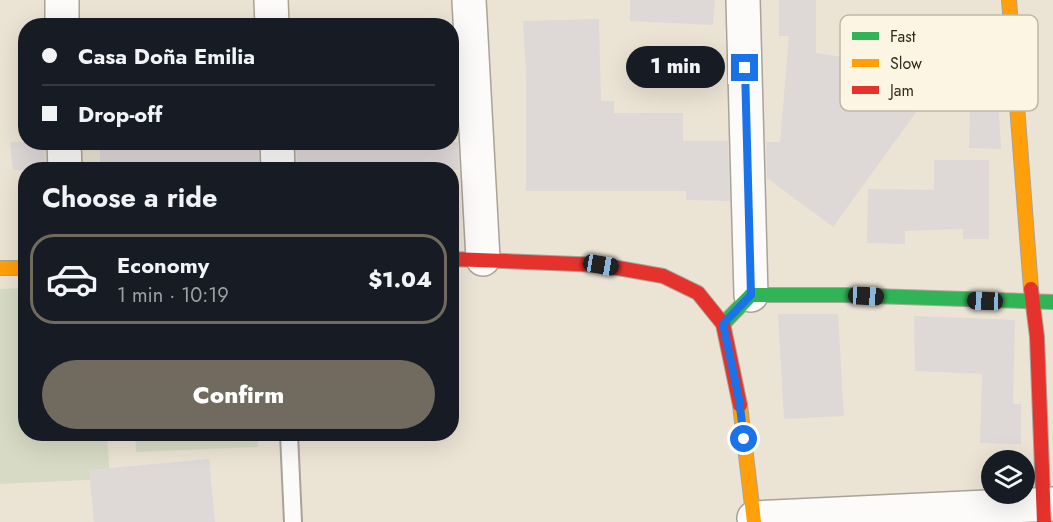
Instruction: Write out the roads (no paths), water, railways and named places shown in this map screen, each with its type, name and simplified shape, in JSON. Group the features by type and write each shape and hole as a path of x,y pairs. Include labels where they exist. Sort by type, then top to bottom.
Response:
{"street":[{"path":"62,0 62,18"},
{"path":"271,0 272,18"},
{"path":"469,0 467,259 601,265 663,276 698,293 723,324 739,399 754,520 1046,510 1037,337 1032,303 1017,111"},
{"path":"723,324 751,295 743,0"},
{"path":"1009,0 1010,15"},
{"path":"0,268 18,268"},
{"path":"751,295 842,295 1053,302"}],"lane":[{"path":"289,441 293,522"}]}
